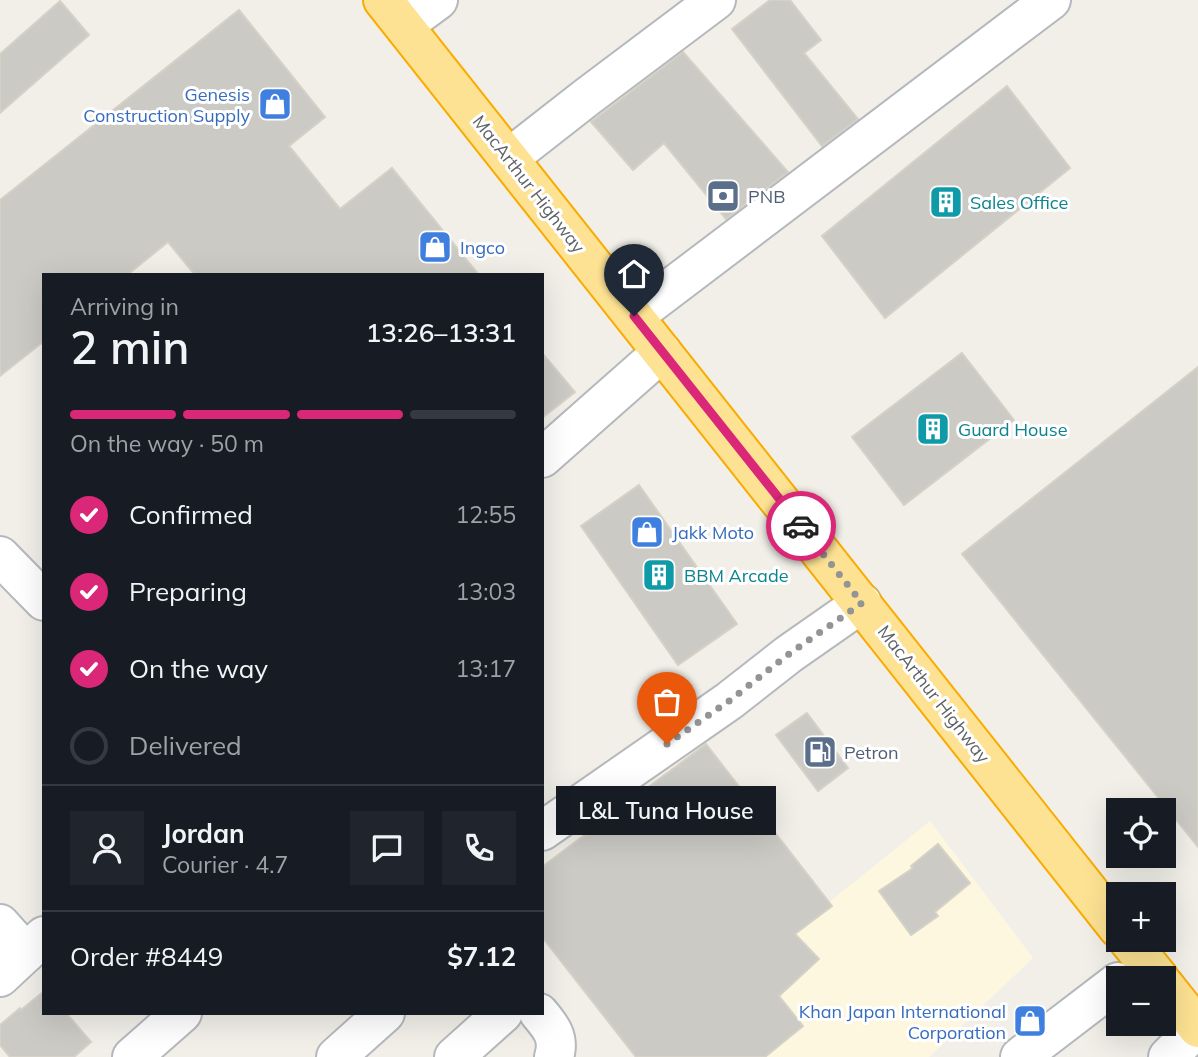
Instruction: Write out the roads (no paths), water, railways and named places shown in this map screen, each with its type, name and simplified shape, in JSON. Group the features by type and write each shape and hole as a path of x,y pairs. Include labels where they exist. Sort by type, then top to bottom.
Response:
{"highway":[{"name":"MacArthur Highway","path":"393,13 1106,913"},
{"path":"1176,1006 1198,1028"}],"street":[{"path":"393,13 438,0"},
{"path":"509,158 716,0"},
{"path":"634,316 1051,0"},
{"path":"544,456 662,352"},
{"path":"0,556 42,599"},
{"path":"544,830 729,701 789,654 862,603"},
{"path":"0,924 23,955"},
{"path":"1020,1057 1106,995"},
{"path":"132,1057 180,1015"},
{"path":"336,1057 383,1015"},
{"path":"454,1057 501,1015"},
{"path":"541,1015 553,1030 557,1048 554,1057"},
{"path":"1168,1057 1198,1028"}],"place":[{"name":"Genesis Construction Supply","path":"275,104"},
{"name":"PNB","path":"723,196"},
{"name":"Sales Office","path":"946,202"},
{"name":"Ingco","path":"435,247"},
{"name":"Guard House","path":"933,429"},
{"name":"Jakk Moto","path":"647,532"},
{"name":"BBM Arcade","path":"659,575"},
{"name":"L&L Tuna House","path":"667,744"},
{"name":"Petron","path":"820,752"},
{"name":"Khan Japan International Corporation","path":"1030,1021"}]}
